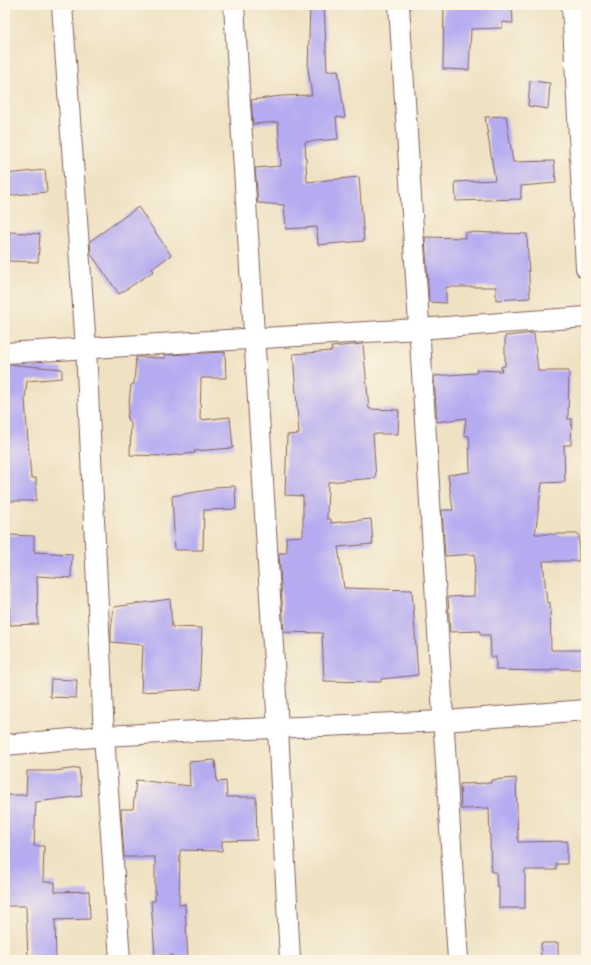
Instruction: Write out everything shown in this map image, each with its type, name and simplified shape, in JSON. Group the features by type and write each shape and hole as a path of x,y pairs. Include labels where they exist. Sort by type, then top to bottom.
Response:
{"street":[{"path":"62,5 86,348 104,736 120,960"},
{"path":"234,5 253,338 278,728 290,960"},
{"path":"399,5 418,329 445,721 458,960"},
{"path":"572,5 586,268"},
{"path":"5,353 418,329 586,317"},
{"path":"5,745 104,736 445,721 586,710"}],"building":[{"path":"310,5 324,5 327,71 338,70 345,118 336,117 338,139 305,142 307,182 359,177 364,241 318,245 317,227 286,229 284,205 258,203 255,168 281,166 278,122 253,124 251,100 281,96 312,95 308,69"},
{"path":"444,5 512,5 513,23 502,22 502,28 471,29 469,70 443,69"},
{"path":"530,81 550,83 548,109 528,106"},
{"path":"506,116 513,162 554,161 556,183 521,186 521,199 456,201 455,182 495,180 485,117"},
{"path":"45,170 47,192 5,196 5,174"},
{"path":"138,207 171,255 152,269 154,271 119,294 91,254 90,241"},
{"path":"10,232 40,234 38,262 8,261"},
{"path":"465,232 527,234 530,298 496,300 496,287 446,287 446,303 429,302 425,237 465,238"},
{"path":"534,333 538,371 569,371 568,419 572,419 571,445 564,445 565,482 542,483 535,534 579,534 579,561 543,561 547,603 550,602 551,650 584,650 585,669 551,669 551,671 496,670 496,657 491,657 490,635 480,635 480,631 450,632 448,597 474,596 475,554 445,556 442,510 453,510 448,475 470,472 469,436 464,435 466,418 437,422 434,376 476,373 476,370 502,371 501,367 505,366 505,336"},
{"path":"363,344 369,409 399,410 398,434 373,434 376,478 328,482 327,519 331,519 331,523 371,519 373,544 338,547 344,588 412,590 418,675 381,679 381,682 324,681 322,633 284,632 279,553 287,553 286,537 303,536 303,496 285,495 287,435 299,434 293,354 332,351 331,347"},
{"path":"225,352 226,378 201,378 200,420 230,417 233,448 194,451 195,453 165,456 130,455 131,421 127,420 131,385 134,384 136,357 165,358 165,355"},
{"path":"5,364 62,369 62,378 27,381 25,398 27,428 31,478 36,478 36,501 5,501"},
{"path":"235,486 236,509 204,510 203,550 175,550 172,496 214,489 214,487"},
{"path":"8,535 34,536 34,552 72,554 71,578 37,576 38,624 10,625 7,562"},
{"path":"170,599 172,627 202,628 200,672 201,689 141,692 143,645 111,642 114,607"},
{"path":"51,679 77,680 76,698 50,697"},
{"path":"215,760 217,782 226,781 227,797 256,797 257,840 222,841 222,851 180,850 179,905 185,904 188,960 173,960 172,955 155,956 151,901 155,901 155,857 124,857 121,809 133,809 136,780 190,786 189,762"},
{"path":"79,768 82,796 36,802 34,846 44,846 43,882 55,882 55,892 89,891 90,919 55,920 56,960 28,960 26,906 5,906 5,795 26,795 27,771 54,771"},
{"path":"516,778 518,842 567,841 567,864 556,864 556,870 525,870 525,908 499,908 499,886 497,886 496,872 491,872 489,808 461,809 460,784 491,783 491,780"},
{"path":"541,943 558,943 558,960 541,960"}]}
